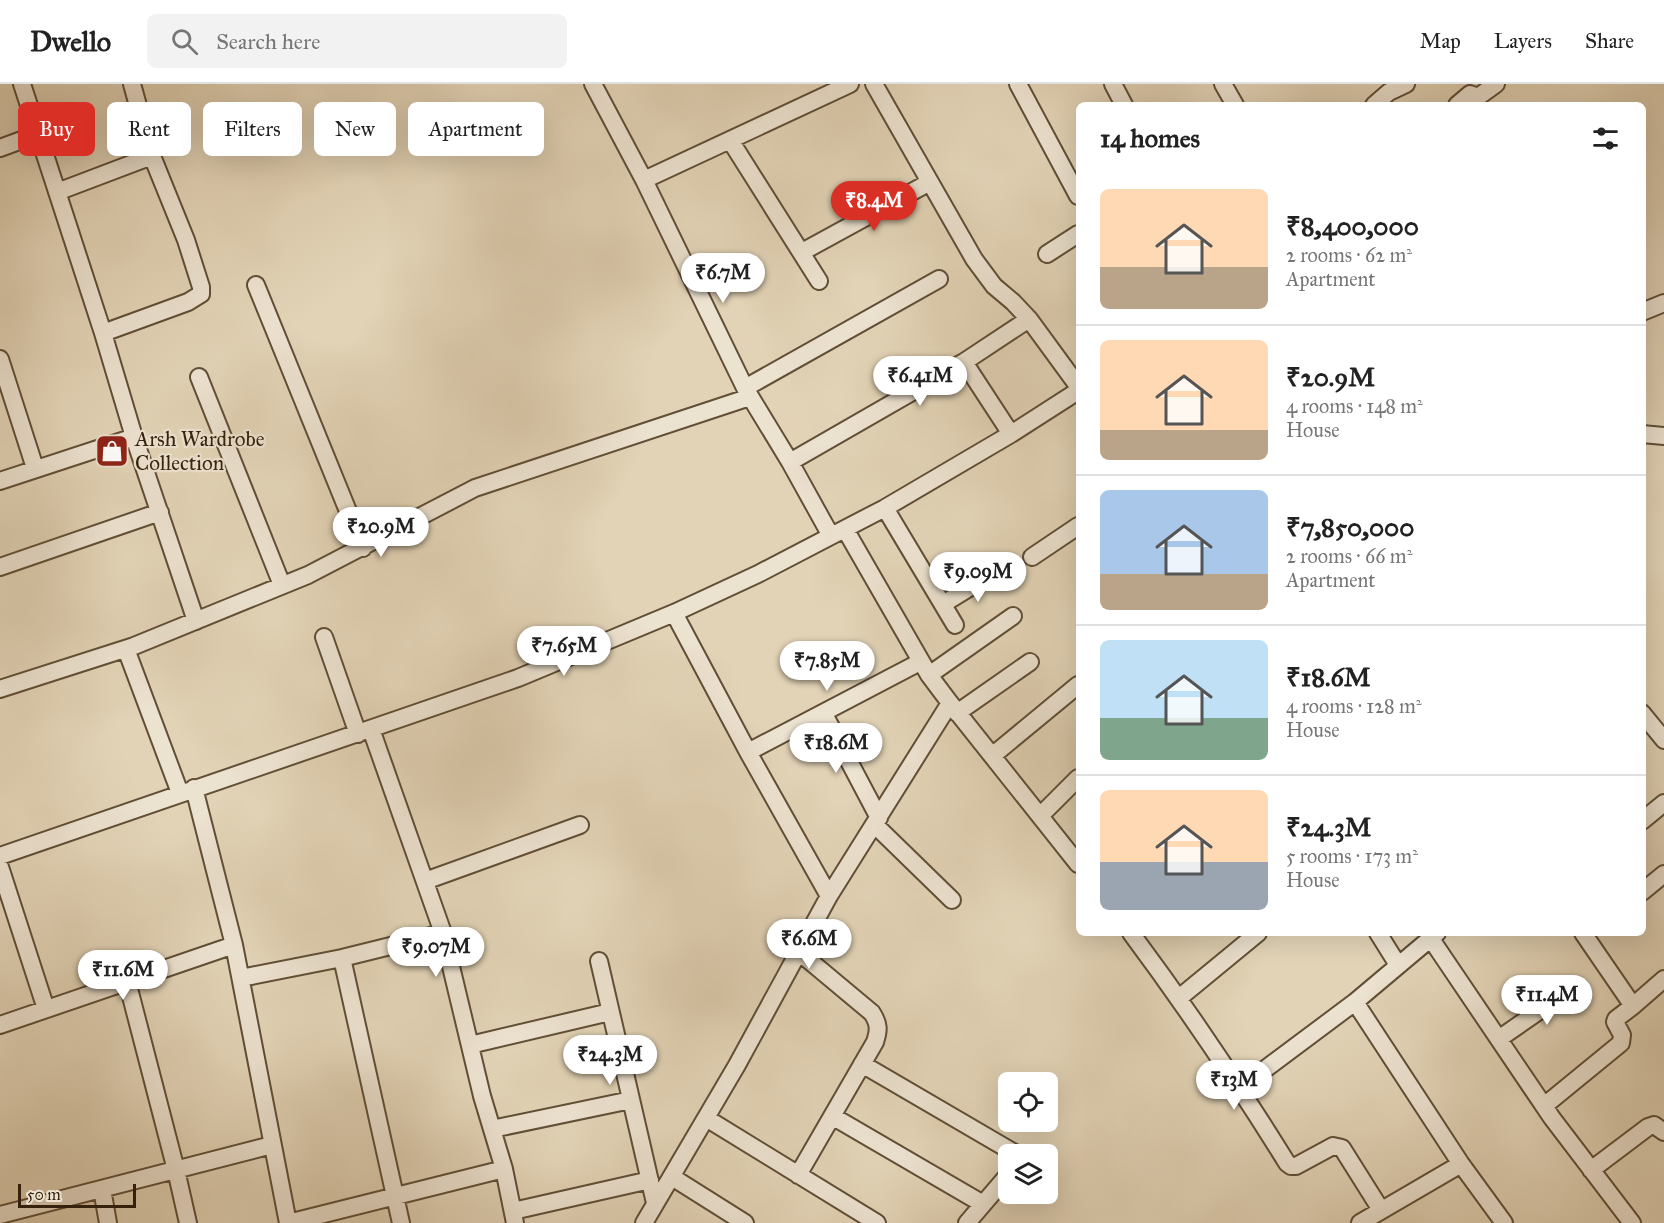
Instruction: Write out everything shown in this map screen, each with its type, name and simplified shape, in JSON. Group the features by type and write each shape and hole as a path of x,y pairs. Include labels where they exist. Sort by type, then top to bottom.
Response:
{"street":[{"path":"22,84 28,102"},
{"path":"132,84 137,102"},
{"path":"593,84 644,180 747,392 790,462 924,668 1076,861"},
{"path":"644,180 850,84"},
{"path":"874,84 974,259 994,286 1029,319 1076,386"},
{"path":"1018,84 1076,192"},
{"path":"1113,84 1122,102"},
{"path":"1223,84 1233,102"},
{"path":"1382,102 1406,84"},
{"path":"1460,102 1470,94 1479,101 1496,84"},
{"path":"730,140 819,281"},
{"path":"0,147 18,141"},
{"path":"45,156 134,437 196,621"},
{"path":"57,192 152,156 186,240 201,287 201,294 188,302 103,333"},
{"path":"802,252 930,182"},
{"path":"1047,254 1076,235"},
{"path":"0,689 126,649 282,585 363,548 475,488 747,392 939,279"},
{"path":"256,285 363,548"},
{"path":"1646,310 1664,303"},
{"path":"790,462 964,362 1029,319"},
{"path":"0,359 35,468"},
{"path":"964,362 1011,434"},
{"path":"199,377 282,585"},
{"path":"0,856 518,678 674,613 758,574 885,508 1011,434 1076,390"},
{"path":"1646,434 1664,436"},
{"path":"0,481 134,437"},
{"path":"885,508 956,625"},
{"path":"0,567 160,512"},
{"path":"1032,557 1076,527"},
{"path":"943,604 995,572"},
{"path":"674,613 748,752 829,896"},
{"path":"748,752 924,668 1013,616"},
{"path":"324,637 365,731 425,881 443,933 482,1096 504,1168 514,1217 650,1180"},
{"path":"126,649 187,791 234,945 288,1223 504,1168"},
{"path":"644,1223 706,1118 829,896 954,708 1030,662"},
{"path":"992,756 1076,687"},
{"path":"824,714 877,822 952,900"},
{"path":"1646,718 1664,740"},
{"path":"1040,816 1076,780"},
{"path":"1646,818 1664,803"},
{"path":"425,881 580,825"},
{"path":"0,867 46,1009"},
{"path":"1646,889 1664,874"},
{"path":"241,978 342,958 443,933"},
{"path":"1133,936 1179,998 1240,1088 1287,1163 1296,1166 1333,1146 1342,1148 1381,1210"},
{"path":"1179,998 1254,936"},
{"path":"1380,936 1398,965"},
{"path":"1240,1088 1355,1002 1434,936 1544,1106 1632,1223"},
{"path":"1589,936 1633,1006"},
{"path":"0,1025 234,945"},
{"path":"798,1175 875,1042 879,1031 878,1023 862,1003 799,952"},
{"path":"342,958 402,1223"},
{"path":"598,961 655,1203"},
{"path":"1544,1106 1621,1043 1622,1035 1615,1022 1616,1018 1664,980"},
{"path":"127,981 188,1223"},
{"path":"1500,1038 1575,986"},
{"path":"1355,1002 1461,1164 1504,1223"},
{"path":"470,1045 610,1012"},
{"path":"862,1064 999,1144"},
{"path":"492,1129 631,1100"},
{"path":"832,1116 983,1204"},
{"path":"706,1118 877,1223"},
{"path":"1591,1170 1648,1127 1654,1125 1664,1132"},
{"path":"0,1215 29,1216 102,1189 272,1145"},
{"path":"1359,1223 1461,1164"},
{"path":"672,1178 746,1223"},
{"path":"967,1223 998,1187"},
{"path":"102,1189 108,1223"}],"place":[{"name":"Arsh Wardrobe Collection","path":"112,451"}]}
